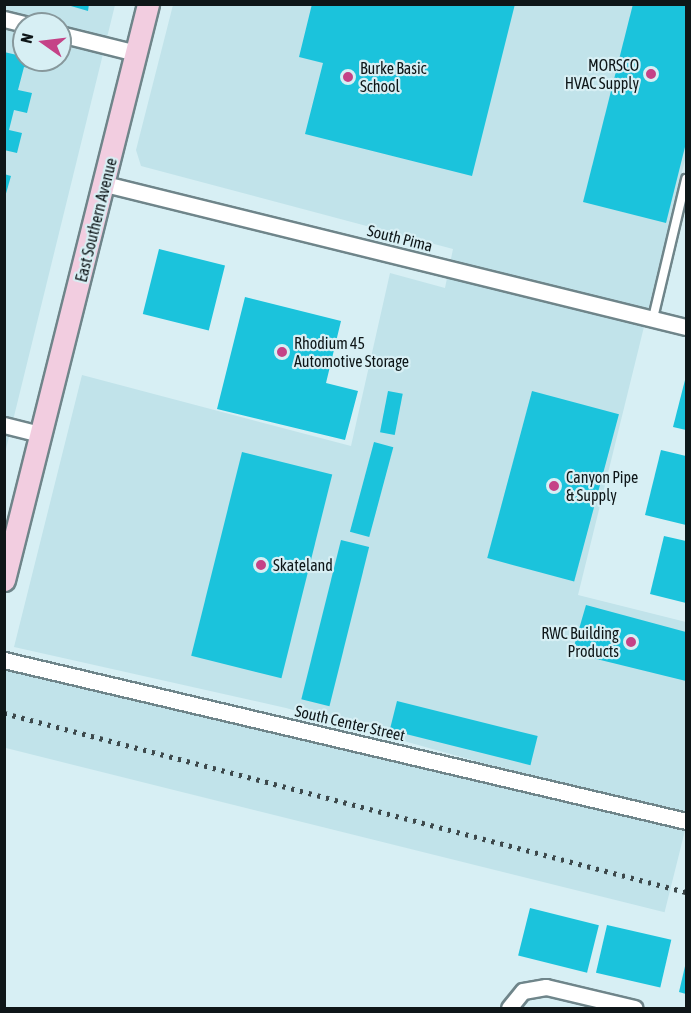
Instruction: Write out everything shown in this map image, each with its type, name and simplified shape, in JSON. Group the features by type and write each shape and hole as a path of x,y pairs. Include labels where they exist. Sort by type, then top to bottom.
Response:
{"main road":[{"name":"East Southern Avenue","path":"4,580 105,184 148,4"}],"street":[{"path":"72,37 136,53"},
{"name":"South Pima","path":"105,184 687,327"},
{"path":"4,425 41,434"},
{"name":"South Center Street","path":"4,660 687,821"},
{"path":"509,1008 523,991 546,987 635,1008"}],"lane":[{"path":"653,318 687,179"}],"shaded area":[{"path":"5,5 115,5 5,453"},
{"path":"173,5 686,5 686,156 578,595 686,622 686,820 286,708 14,647 82,375 351,446 390,273 445,288 453,249 141,166 136,150"},
{"path":"4,660 685,830 665,912 4,748"}],"building":[{"path":"64,4 89,4 88,11"},
{"path":"312,4 515,4 472,176 305,134 323,63 299,57"},
{"name":"MORSCO HVAC Supply","path":"633,4 686,4 686,143 666,223 583,202"},
{"path":"4,52 12,54 12,72 23,72 18,90 32,93 27,113 14,110 9,130 22,133 17,153 4,150"},
{"path":"4,174 11,176 5,197 4,197"},
{"path":"159,249 225,265 209,330 143,314"},
{"name":"Rhodium 45 Automotive Storage","path":"245,297 341,321 326,383 358,391 345,440 217,409"},
{"path":"686,381 686,430 673,427"},
{"path":"388,391 403,394 395,435 380,432"},
{"name":"Canyon Pipe & Supply","path":"532,391 619,414 574,581 487,558"},
{"path":"374,442 393,447 369,537 350,532"},
{"path":"661,450 686,456 686,525 645,515"},
{"name":"Skateland","path":"242,452 332,474 281,678 191,656"},
{"path":"664,536 686,541 686,603 650,594"},
{"path":"341,540 369,547 329,706 301,699"},
{"name":"RWC Building Products","path":"586,605 686,632 686,681 572,653"},
{"path":"397,701 538,736 530,765 390,730"},
{"path":"530,908 599,925 587,973 518,956"},
{"path":"607,925 671,940 660,988 596,973"},
{"path":"686,962 686,994 679,992"}],"railway":[{"path":"4,713 686,892"}],"place":[{"name":"MORSCO HVAC Supply","path":"651,74"},
{"name":"Burke Basic School","path":"348,77"},
{"name":"Rhodium 45 Automotive Storage","path":"282,352"},
{"name":"Canyon Pipe & Supply","path":"554,486"},
{"name":"Skateland","path":"261,565"},
{"name":"RWC Building Products","path":"631,642"}]}
